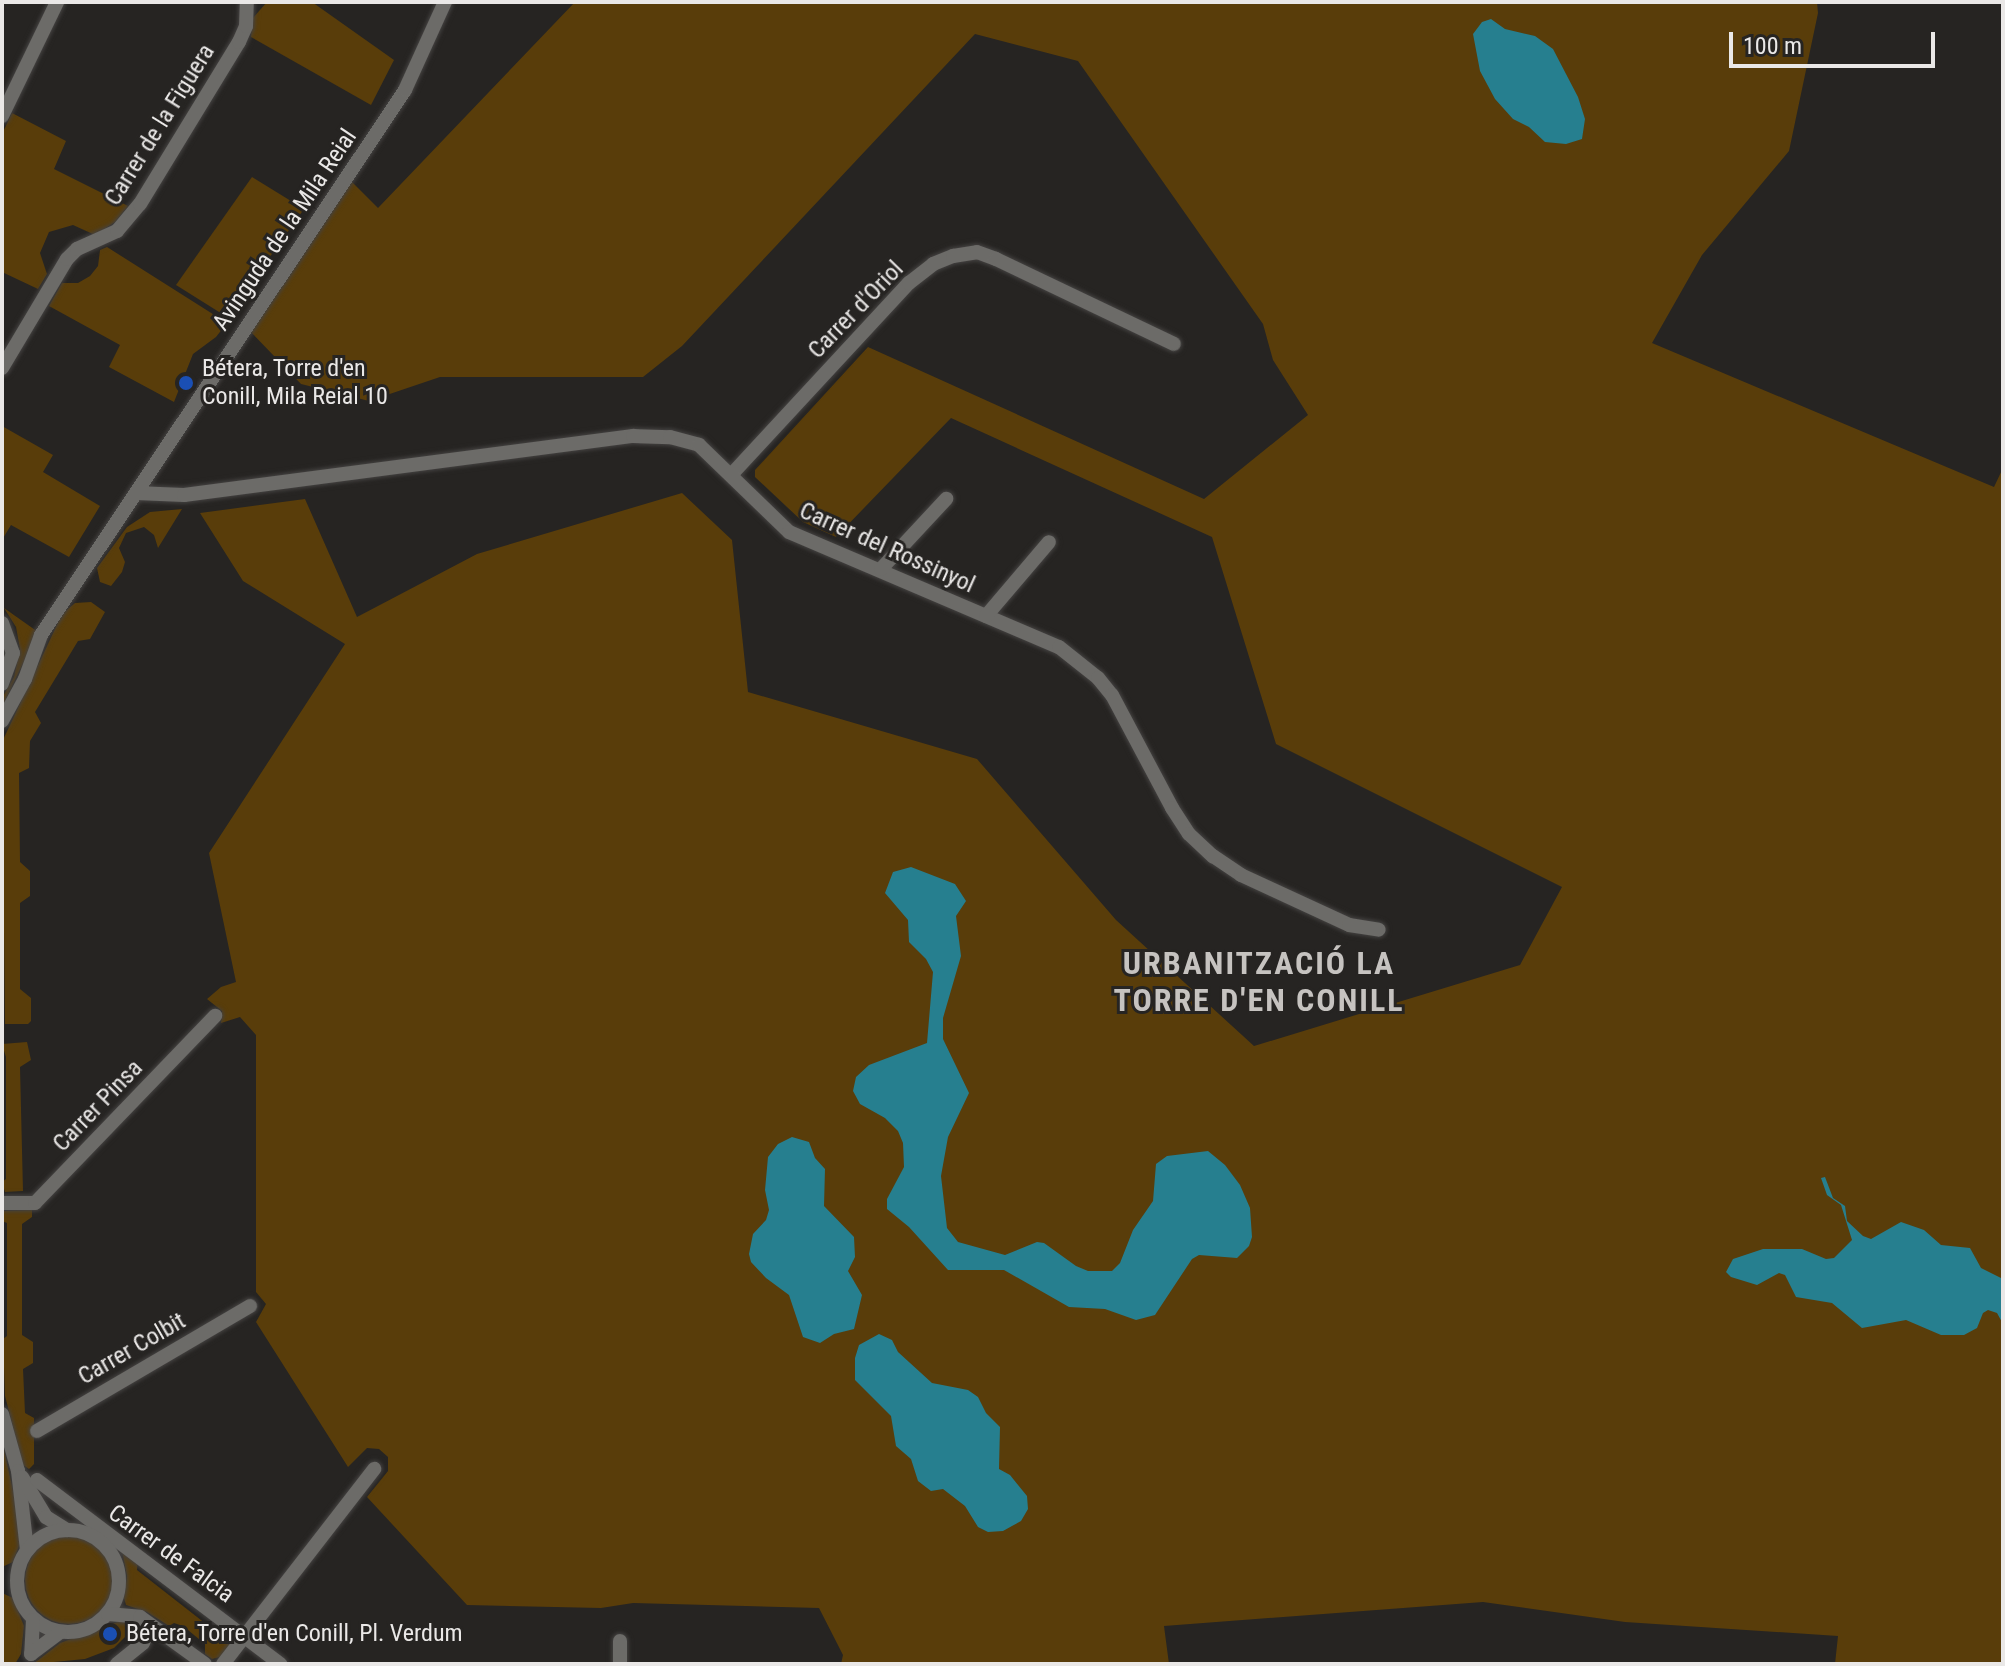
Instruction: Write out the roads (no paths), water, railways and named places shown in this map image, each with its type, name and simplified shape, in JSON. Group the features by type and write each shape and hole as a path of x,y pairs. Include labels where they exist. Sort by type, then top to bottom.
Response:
{"street":[{"path":"2,116 57,2"},
{"name":"Carrer de la Figuera","path":"2,368 67,259 77,249 117,231 140,204 239,42 246,26 247,2"},
{"name":"Avinguda de la Mila Reial","path":"2,721 25,679 41,635 405,90 445,2"},
{"name":"Carrer d'Oriol","path":"731,475 909,283 933,264 953,256 977,252 996,259 1174,344"},
{"name":"Carrer del Rossinyol","path":"136,493 184,495 633,436 670,437 699,445 789,532 1059,647 1098,678 1112,695 1189,834 1213,856 1241,875 1349,925 1379,930"},
{"path":"881,569 946,499"},
{"path":"986,616 1049,542"},
{"path":"2,623 13,653 2,684"},
{"name":"Carrer Pinsa","path":"2,1203 35,1203 215,1016"},
{"name":"Carrer Colbit","path":"37,1431 250,1306"},
{"path":"2,1414 18,1471 27,1550"},
{"path":"223,1664 374,1469"},
{"path":"18,1471 46,1517 67,1530 99,1540 118,1567 120,1583 108,1614 86,1630 60,1632 33,1620 9,1580 27,1550 38,1539 67,1530"},
{"name":"Carrer de Falcia","path":"37,1480 280,1664"},
{"path":"108,1614 140,1617 205,1664"},
{"path":"117,1664 143,1643 147,1633 140,1617"},
{"path":"27,1659 33,1620"},
{"path":"27,1659 60,1632"},
{"path":"620,1641 620,1664"}],"water":[{"path":"1491,19 1505,29 1535,36 1553,49 1578,97 1585,119 1582,139 1566,144 1545,142 1529,127 1513,119 1495,99 1480,71 1473,34 1482,22"},
{"path":"911,867 955,884 966,901 956,916 961,956 943,1018 943,1039 969,1093 948,1137 941,1176 947,1228 958,1242 1005,1255 1037,1242 1044,1243 1088,1271 1112,1271 1120,1263 1133,1230 1153,1201 1156,1164 1167,1156 1208,1151 1225,1165 1240,1185 1250,1208 1252,1237 1249,1246 1237,1258 1199,1255 1192,1259 1155,1315 1136,1320 1105,1309 1069,1307 1004,1270 948,1270 909,1227 887,1209 887,1199 904,1167 903,1143 898,1131 885,1118 860,1104 853,1091 856,1077 869,1065 927,1043 933,972 926,959 909,942 908,920 885,893 893,872"},
{"path":"792,1137 809,1142 815,1158 825,1169 824,1206 854,1237 855,1257 848,1271 862,1295 854,1329 834,1334 820,1343 803,1337 789,1295 766,1278 751,1262 749,1254 753,1234 766,1220 769,1210 765,1190 768,1157 778,1144"},
{"path":"1825,1177 1833,1198 1845,1206 1847,1221 1863,1236 1871,1239 1901,1222 1924,1230 1941,1245 1970,1248 1981,1268 2003,1279 2003,1324 1997,1313 1988,1310 1983,1313 1977,1328 1964,1335 1941,1335 1906,1320 1862,1328 1832,1303 1796,1297 1785,1275 1779,1273 1757,1285 1731,1277 1726,1272 1733,1259 1763,1249 1802,1249 1826,1259 1834,1258 1852,1240 1841,1205 1827,1195 1821,1178"},
{"path":"879,1334 892,1340 898,1352 932,1383 968,1390 978,1397 986,1413 1000,1427 999,1469 1010,1475 1027,1496 1028,1509 1021,1521 1003,1531 988,1532 978,1527 965,1506 943,1489 931,1491 918,1481 911,1459 896,1446 891,1416 855,1380 855,1358 859,1345"}],"place":[{"name":"Bétera, Torre d'en Conill, Mila Reial 10","path":"186,383"},
{"name":"Bétera, Torre d'en Conill, Pl. Verdum","path":"110,1634"}],"district":[{"name":"URBANITZACIÓ LA TORRE D'EN CONILL","path":"1259,982"}]}
